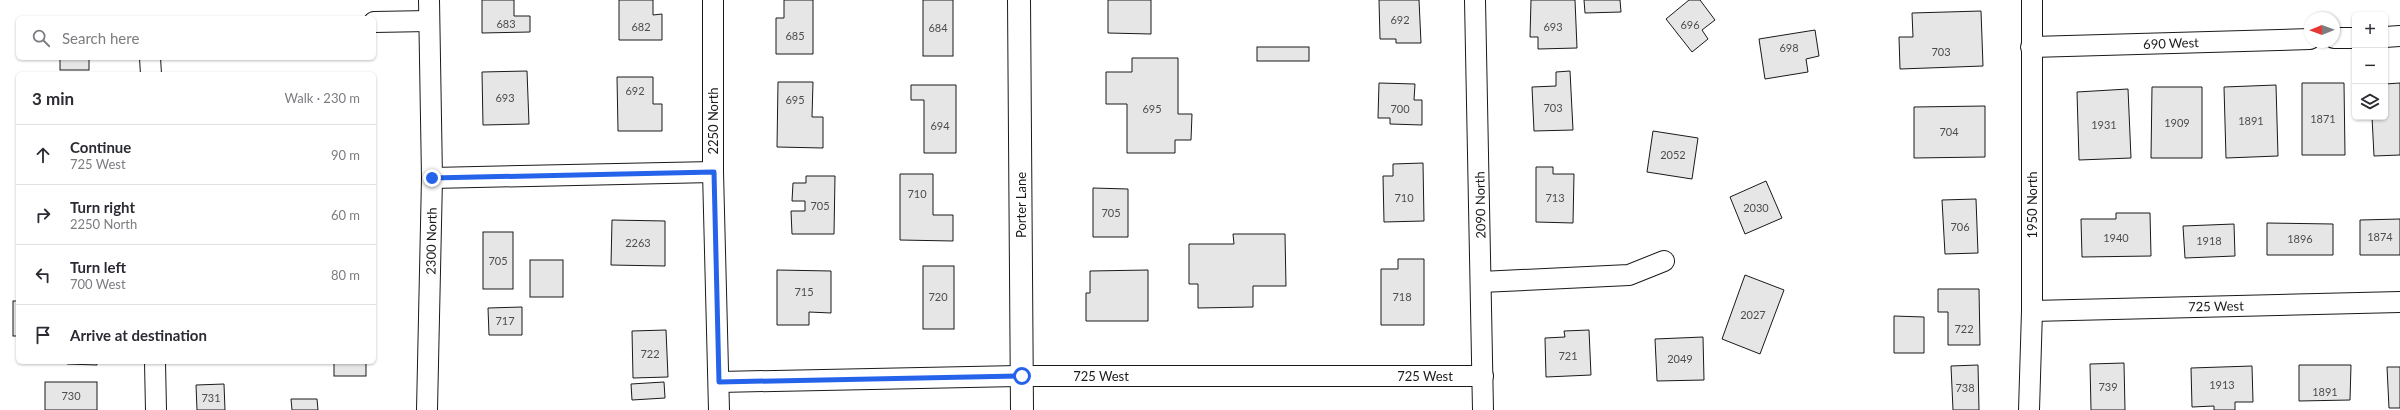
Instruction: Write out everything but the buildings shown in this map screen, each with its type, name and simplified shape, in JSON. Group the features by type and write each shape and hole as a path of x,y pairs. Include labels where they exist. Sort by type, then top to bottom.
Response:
{"street":[{"name":"2300 North","path":"428,410 432,178 429,0"},
{"name":"2250 North","path":"713,0 714,172 719,410"},
{"name":"Porter Lane","path":"1019,0 1022,410"},
{"name":"2090 North","path":"1475,0 1483,410"},
{"name":"1950 North","path":"2029,410 2032,311 2032,0"},
{"path":"376,22 429,21"},
{"path":"2388,37 2400,36"},
{"path":"2340,38 2352,38"},
{"name":"690 West","path":"2032,47 2304,39"},
{"path":"150,60 151,72"},
{"path":"432,178 714,172"},
{"path":"1481,282 1630,275 1664,261"},
{"name":"725 West","path":"2032,311 2400,302"},
{"path":"155,364 156,410"},
{"name":"725 West","path":"719,382 1022,376 1483,376"}],"route":[{"path":"432,178 714,172 719,382 1022,376"}]}
